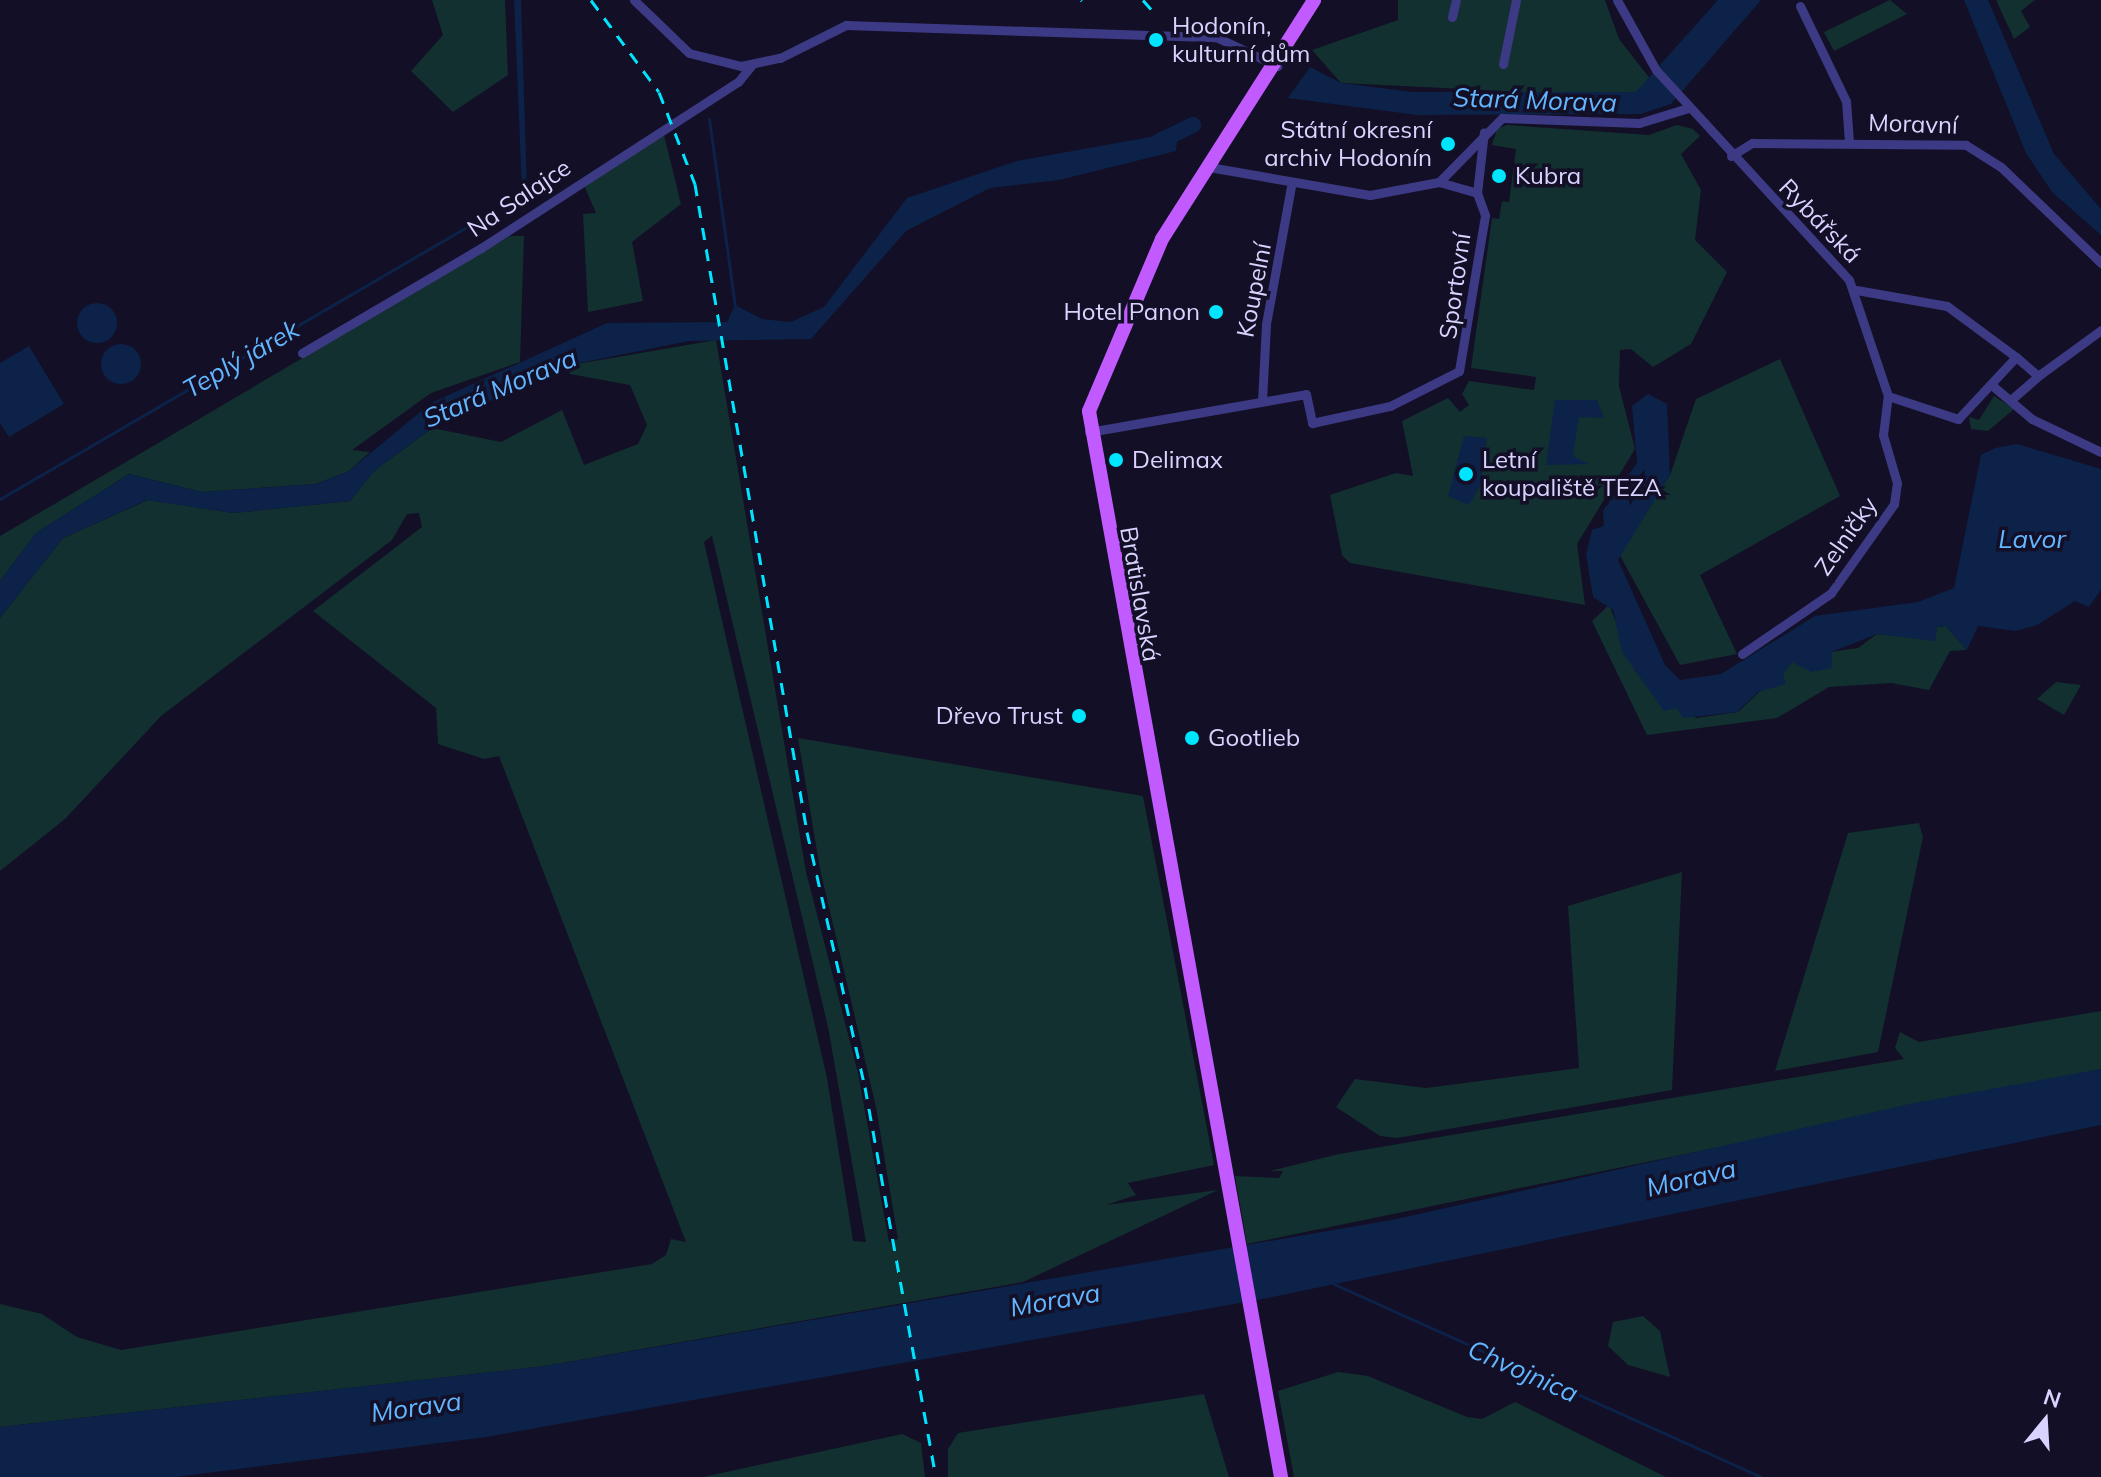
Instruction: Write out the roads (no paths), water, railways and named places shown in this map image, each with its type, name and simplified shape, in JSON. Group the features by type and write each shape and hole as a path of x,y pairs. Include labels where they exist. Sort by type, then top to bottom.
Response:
{"main road":[{"name":"Bratislavská","path":"1281,1477 1089,432 1091,400 1162,239 1277,66 1314,0"}],"street":[{"path":"634,0 689,53 751,66"},
{"path":"1452,17 1456,0"},
{"path":"1503,64 1516,0"},
{"name":"Rybářská","path":"1617,0 1656,70 1856,290 1888,396"},
{"path":"1800,6 1846,101 1849,142"},
{"name":"Na Salajce","path":"302,353 481,248 738,82 751,66 846,25 1216,37 1277,66"},
{"path":"1439,182 1485,129 1502,118 1639,123 1688,108"},
{"path":"1209,167 1291,187 1357,196 1439,182 1477,193 1485,129"},
{"name":"Moravní","path":"1731,156 1752,143 1943,140 1985,153 2101,263"},
{"name":"Koupelní","path":"1262,401 1266,324 1291,187"},
{"name":"Sportovní","path":"1262,401 1306,394 1312,423 1390,406 1464,366 1485,215 1477,193"},
{"path":"1856,290 1947,306 2038,376"},
{"path":"2013,398 2101,330"},
{"path":"1888,396 1958,419 1994,387 2016,357"},
{"path":"1994,387 2013,398 2032,419 2101,452"},
{"name":"Zelničky","path":"1742,654 1831,593 1894,504 1897,483 1883,435 1888,396"},
{"path":"1089,432 1262,401"}],"water":[{"path":"514,0 521,0 527,191 522,191"},
{"path":"1718,0 1761,0 1671,104 1641,114 1417,115 1288,98 1310,67 1341,83 1413,92 1636,92"},
{"path":"1964,0 1988,0 2054,154 2101,209 2101,235 2052,192 2026,153"},
{"path":"1178,132 1176,151 1059,180 990,188 906,231 811,339 689,341 565,366 432,428 374,471 350,501 233,513 147,500 63,538 0,618 0,581 36,533 129,474 202,492 317,484 349,471 431,403 607,323 727,322 735,305 762,319 791,322 824,307 907,198 1017,161"},
{"path":"97,303 111,309 117,323 111,337 97,343 83,337 77,323 83,309"},
{"path":"121,344 135,350 141,364 135,378 121,384 107,378 101,364 107,350"},
{"path":"29,346 64,404 9,437 0,423 0,363"},
{"name":"Lavor","path":"1648,394 1667,404 1670,475 1618,560 1665,665 1680,680 1721,674 1815,616 1918,602 1954,588 1981,455 1995,448 2017,444 2101,469 2101,590 2089,607 2075,601 2037,625 2016,631 1978,626 1967,650 1946,626 1937,627 1935,641 1877,634 1832,652 1832,668 1811,672 1792,662 1783,675 1786,684 1758,692 1737,712 1683,718 1677,708 1664,711 1622,652 1613,610 1593,597 1586,554 1592,530 1604,526 1603,511 1637,463 1632,406"},
{"path":"1555,400 1597,400 1604,418 1579,417 1573,456 1589,464 1546,465"},
{"name":"Letní koupaliště TEZA","path":"1464,436 1487,438 1480,486 1469,505 1448,496"},
{"name":"Morava","path":"2101,1069 2101,1125 1268,1298 486,1437 176,1477 0,1477 0,1427 545,1366 1397,1219 1914,1103"}],"waterway":[{"path":"709,119 735,306"},
{"name":"Stará Morava","path":"1158,142 1193,125"},
{"name":"Teplý járek","path":"0,499 482,218"},
{"name":"Chvojnica","path":"1334,1284 1761,1477"}],"railway":[{"path":"591,0 659,92 695,184 807,832 865,1087 936,1477"},
{"path":"1143,0 1152,10"}],"place":[{"name":"Hodonín, kulturní dům","path":"1156,40"},
{"name":"Státní okresní archiv Hodonín","path":"1448,144"},
{"name":"Kubra","path":"1499,176"},
{"name":"Hotel Panon","path":"1216,312"},
{"name":"Delimax","path":"1116,460"},
{"name":"Letní koupaliště TEZA","path":"1466,474"},
{"name":"Dřevo Trust","path":"1079,716"},
{"name":"Gootlieb","path":"1192,738"}]}
